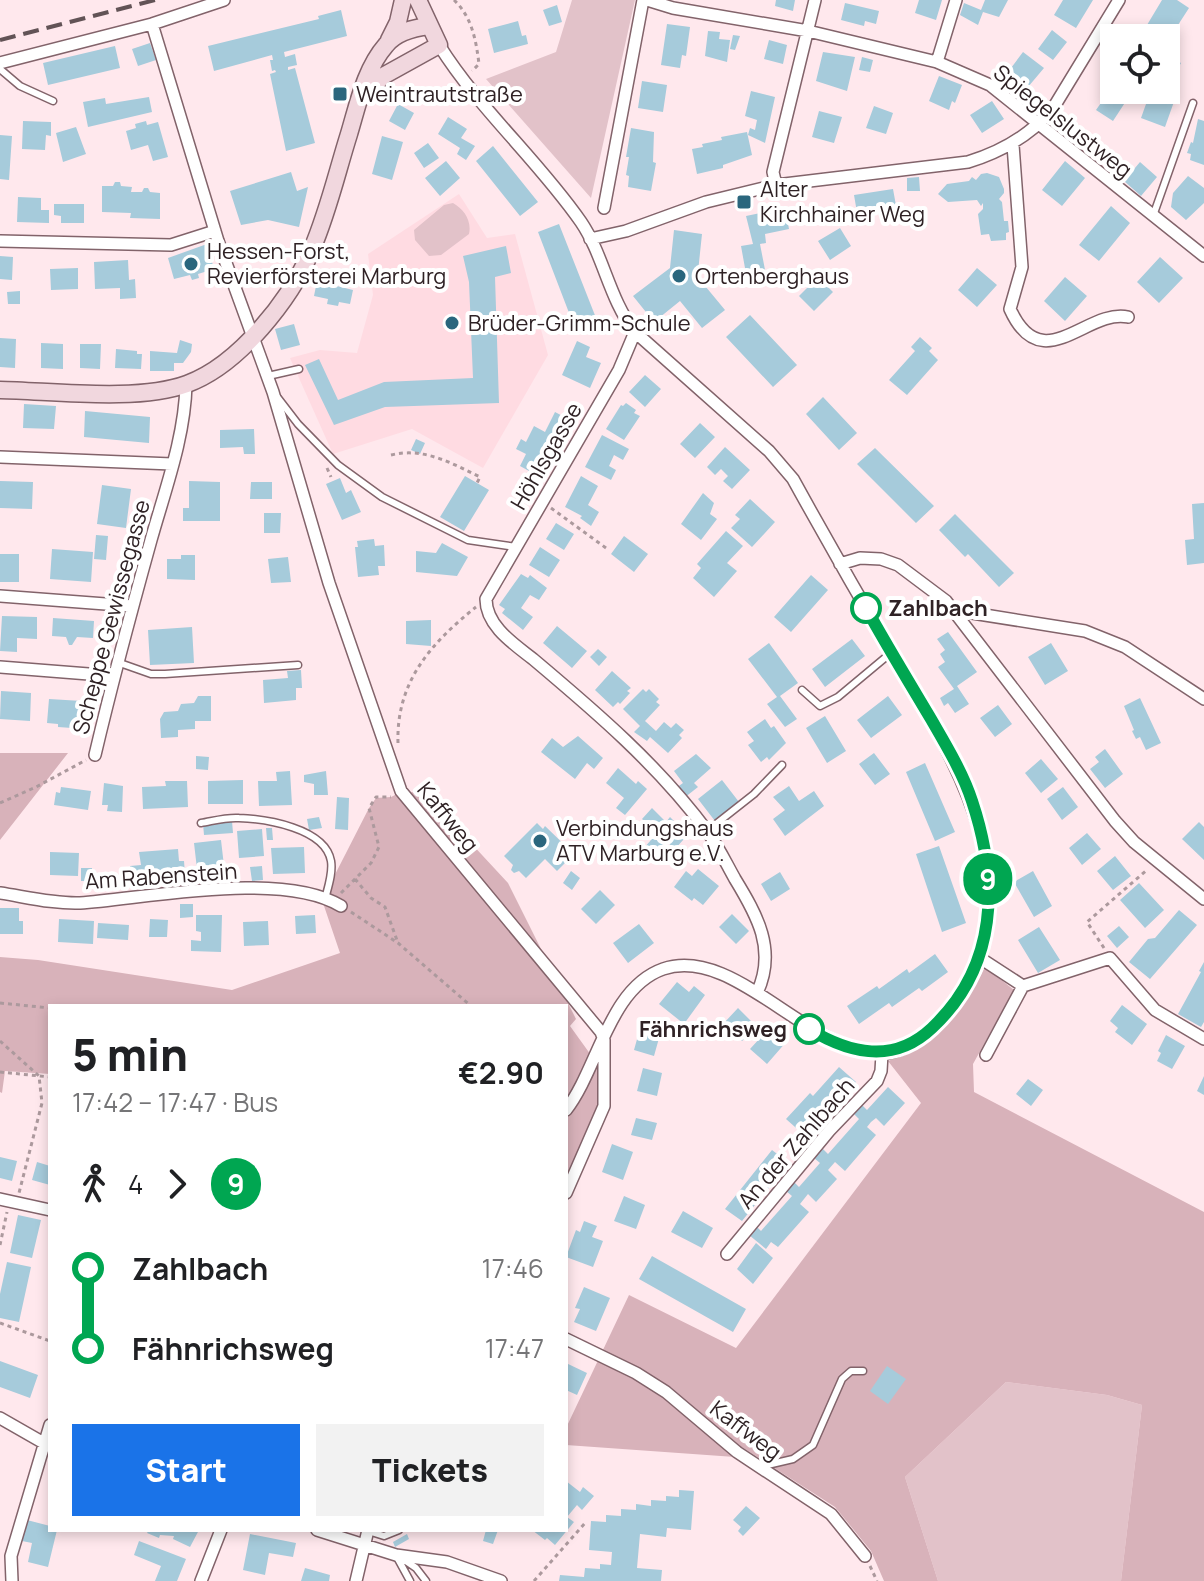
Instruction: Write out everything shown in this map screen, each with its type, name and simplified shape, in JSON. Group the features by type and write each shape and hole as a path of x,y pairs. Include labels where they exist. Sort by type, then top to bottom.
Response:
{"main road":[{"path":"0,390 115,393 151,391 186,384 221,365 254,335 292,287 312,250 367,78 398,22 403,0"},
{"path":"359,101 383,76 439,45 418,0"},
{"path":"387,43 403,32 429,26"}],"street":[{"path":"0,66 152,24 224,0"},
{"path":"604,208 645,0"},
{"name":"Spiegelslustweg","path":"645,0 808,31 937,62 990,85 1204,256"},
{"path":"776,185 773,172 815,0"},
{"path":"937,62 956,0"},
{"path":"590,239 626,231 706,202 776,185 968,162 1013,145 1040,124 1052,110 1119,0"},
{"name":"Kaffweg","path":"152,24 215,231 268,376 329,583 401,791 601,1032 604,1040"},
{"path":"439,45 462,79 551,180 590,239 618,307 635,332 769,451 793,479 948,749 972,801 989,887 980,958 963,991 944,1017 917,1039 882,1054"},
{"path":"1013,145 1022,253 1019,282 1010,309 1015,319 1034,336 1050,341 1109,317 1128,317"},
{"path":"0,241 171,245 215,231"},
{"name":"Höhlsgasse","path":"486,603 619,370 635,332"},
{"name":"Scheppe Gewissegasse","path":"95,755 117,662 172,464 186,384"},
{"path":"0,457 172,464"},
{"path":"840,564 860,558 881,559 898,565 946,601 1115,821 1204,899"},
{"path":"0,596 132,606"},
{"path":"486,603 494,624 584,702 662,776 707,831 761,926 766,954 757,993"},
{"path":"958,615 966,612 1085,631 1125,647 1204,699"},
{"path":"0,667 114,676"},
{"name":"Am Rabenstein","path":"0,893 73,903 193,891 267,889 291,890 333,901"},
{"path":"980,958 1023,986"},
{"path":"986,1055 1023,986 1110,958 1155,1010 1204,1039"},
{"name":"An der Zahlbach","path":"568,1108 578,1095 615,1016 630,993 663,969 682,965 706,967 757,993 813,1031 844,1045 882,1054 877,1081 829,1131 727,1254"},
{"path":"568,1188 604,1106 604,1040"},
{"path":"0,1199 12,1205 48,1210"},
{"name":"Kaffweg","path":"568,1340 636,1373 666,1392 737,1452 831,1514 865,1556"},
{"path":"0,1418 47,1446 11,1556 12,1581"},
{"path":"201,1581 220,1532"},
{"path":"323,1532 396,1555 447,1562 501,1581"},
{"path":"356,1581 368,1532"}],"lane":[{"path":"0,66 20,86 53,101"},
{"path":"1153,216 1193,103"},
{"path":"268,376 299,369"},
{"path":"273,392 298,424 338,465 382,497 468,540 517,547"},
{"path":"802,690 820,706 838,697 892,652"},
{"path":"117,662 151,674 298,665"},
{"path":"707,831 754,794 782,765"},
{"path":"201,823 236,817 278,822 319,840 328,850 332,862 333,901"},
{"path":"759,1467 793,1459 813,1445 842,1379 851,1371 863,1371"},
{"path":"373,1532 384,1536 394,1532"},
{"path":"396,1555 410,1581"},
{"path":"396,1555 416,1568 426,1581"}],"path":[{"path":"454,0 464,9 469,20 479,64 462,79"},
{"path":"228,270 258,272 275,279"},
{"path":"391,455 407,451 437,456 480,477 477,483"},
{"path":"542,502 606,548"},
{"path":"398,748 398,720 404,692 424,659 443,637 486,603"},
{"name":"Scheppe Gewissegasse","path":"0,803 95,755"},
{"path":"401,791 391,797 376,797 369,808 379,847 371,863 333,901 398,943 469,1004"},
{"path":"1110,958 1087,922 1157,861"},
{"path":"355,879 371,898 385,907 398,943"},
{"path":"0,1003 48,1008"},
{"path":"0,1041 39,1076 42,1103 0,1245"},
{"path":"0,1072 48,1077"},
{"path":"0,1323 48,1340"},
{"path":"534,1581 585,1523"},
{"path":"865,1556 877,1581"}],"shaded area":[{"path":"572,0 635,0 591,198 486,79 556,52"},
{"name":"Brüder-Grimm-Schule","path":"459,194 487,238 515,234 548,355 483,468 412,429 333,454 290,358 320,350 357,353 373,295 368,254"},
{"path":"453,203 466,216 469,234 441,255 429,256 415,240 414,230 444,205"},
{"path":"0,753 68,753 0,840"},
{"path":"401,792 407,795 412,792 431,800 508,883 576,1019 570,1026 601,1069 603,1076 593,1127 568,1182 568,1004 48,1004 48,1074 5,1071 0,1092 0,957 232,990 340,953 322,900 369,808 376,798 391,797"},
{"path":"985,967 1014,990 973,1064 974,1092 1204,1212 1204,1581 1121,1581 1142,1405 1107,1395 1006,1382 905,1477 938,1581 884,1581 871,1551 835,1507 742,1447 735,1457 568,1445 568,1424 629,1295 736,1348 921,1103 888,1061 934,1036 967,998"},
{"path":"1006,1382 1107,1395 1142,1405 1121,1581 938,1581 905,1477"}],"building":[{"path":"776,0 795,0 793,11 775,6"},
{"path":"919,0 942,0 936,20 915,13"},
{"path":"985,0 1008,0 999,17 983,12 978,25 960,15 964,3 981,10"},
{"path":"1063,0 1093,0 1076,28 1054,15"},
{"path":"1162,0 1177,0 1189,8 1179,24 1148,24"},
{"path":"845,3 879,11 876,24 865,21 864,26 841,20"},
{"path":"557,5 562,22 549,26 543,10"},
{"path":"341,10 347,36 284,52 285,57 295,54 297,65 288,67 288,70 295,68 315,143 286,151 270,74 276,72 272,71 272,55 214,71 208,46 319,19 318,16"},
{"path":"518,21 528,44 494,53 488,29"},
{"path":"667,24 690,27 686,56 682,55 680,68 661,65"},
{"path":"1052,30 1067,42 1053,60 1038,49"},
{"path":"708,31 720,32 719,39 730,40 727,62 705,56"},
{"path":"733,35 740,36 735,50 730,49"},
{"path":"769,40 787,45 783,64 764,59"},
{"path":"150,43 156,60 138,66 132,49"},
{"path":"115,46 120,68 48,85 43,63"},
{"path":"823,52 855,57 847,91 816,81"},
{"path":"1023,52 1044,68 1028,87 1008,72"},
{"path":"862,57 873,60 870,72 859,70"},
{"path":"939,76 962,85 949,110 929,101"},
{"path":"642,81 667,85 663,112 638,108"},
{"path":"751,91 775,97 765,143 748,135 750,128 755,130 757,120 745,116"},
{"path":"149,97 152,112 88,127 83,102 105,98 106,104"},
{"path":"992,101 1004,119 982,133 970,115"},
{"path":"398,104 414,113 405,130 389,121"},
{"path":"1100,104 1124,104 1113,121 1096,110"},
{"path":"1146,104 1173,104 1165,127 1141,118"},
{"path":"874,106 893,113 886,134 866,128"},
{"path":"819,111 842,117 834,143 812,137"},
{"path":"448,117 467,129 461,138 475,146 466,160 457,154 460,148 438,134"},
{"path":"1198,119 1204,121 1204,165 1190,160 1191,154 1187,153 1193,143"},
{"path":"23,121 51,122 51,136 46,135 45,150 22,149"},
{"path":"146,121 147,125 158,122 168,157 153,161 148,145 131,150 126,131"},
{"path":"1070,122 1080,129 1073,139 1063,132"},
{"path":"76,127 86,154 63,162 56,133"},
{"path":"631,128 654,132 653,162 656,163 651,191 628,187 629,157 626,157"},
{"path":"747,132 752,155 723,165 723,168 697,174 692,149 722,140 721,137"},
{"path":"0,135 12,136 9,180 0,179"},
{"path":"382,136 403,142 392,180 372,174"},
{"path":"428,143 439,158 424,168 414,153"},
{"path":"493,146 538,202 520,216 476,161"},
{"path":"446,161 460,178 440,196 425,178"},
{"path":"1065,161 1085,178 1062,206 1042,190"},
{"path":"1140,162 1157,177 1141,196 1124,181"},
{"path":"291,172 297,191 308,187 299,227 268,220 241,225 230,191"},
{"path":"987,173 999,177 1004,189 999,199 1004,221 1008,221 1006,240 991,241 989,234 981,235 978,214 983,209 983,203 981,206 977,200 948,202 938,194 947,184 969,181 972,177 976,180"},
{"path":"1188,176 1204,188 1204,203 1186,220 1171,207 1173,193"},
{"path":"919,177 920,191 907,191 907,178"},
{"path":"115,182 132,187 131,192 142,192 148,188 150,192 160,193 160,219 130,218 131,213 102,212 102,186 113,186"},
{"path":"893,189 897,211 872,215 873,222 859,224 854,195"},
{"path":"18,197 41,198 41,210 49,210 49,223 17,222"},
{"path":"54,204 84,204 84,223 61,223 61,216 54,215"},
{"path":"1111,206 1130,223 1099,261 1079,245"},
{"path":"785,208 789,229 765,234 766,243 760,244 766,275 747,279 741,246 753,244 746,216"},
{"path":"559,224 598,323 576,331 538,232"},
{"path":"840,228 851,246 830,260 818,241"},
{"name":"Ortenberghaus","path":"674,230 702,234 698,272 701,281 725,310 702,328 680,301 654,322 633,296 670,268"},
{"name":"Hessen-Forst, Revierförsterei Marburg","path":"207,244 214,269 198,274 199,278 192,280 190,275 174,279 168,258"},
{"path":"506,246 511,273 495,277 499,403 385,407 334,425 305,365 319,359 338,400 384,382 473,378 469,282 463,256"},
{"path":"244,252 267,252 268,261 244,261"},
{"path":"0,256 13,257 12,280 0,279"},
{"path":"1160,257 1183,278 1159,303 1137,282"},
{"path":"128,260 129,280 135,279 136,298 120,299 120,288 95,289 94,262"},
{"path":"78,268 78,289 51,290 50,269"},
{"path":"977,268 997,285 977,307 958,290"},
{"path":"818,277 833,292 814,311 799,296"},
{"path":"1065,277 1087,296 1065,321 1044,301"},
{"path":"317,281 353,290 350,304 327,304 328,299 314,296"},
{"path":"20,291 20,304 8,304 7,292"},
{"path":"750,315 797,365 773,387 726,337"},
{"path":"294,324 300,345 281,350 275,329"},
{"path":"920,337 932,348 929,351 938,360 907,395 889,380 915,351 911,347"},
{"path":"0,338 16,339 15,368 0,367"},
{"path":"180,340 192,344 191,352 183,363 174,363 174,371 150,371 150,351 177,353"},
{"path":"577,341 590,347 586,357 601,363 590,388 562,375"},
{"path":"41,343 63,344 63,369 41,368"},
{"path":"80,344 101,344 100,369 80,368"},
{"path":"116,349 142,354 141,369 115,368"},
{"path":"645,375 661,389 645,407 629,392"},
{"path":"823,397 857,433 839,450 806,414"},
{"path":"626,403 640,416 624,440 606,429 621,405"},
{"path":"24,404 56,406 54,429 23,428"},
{"path":"85,411 150,417 149,443 84,437"},
{"path":"555,412 574,422 564,442 550,435 537,460 546,464 533,492 522,485 529,471 520,466 526,454 516,449 521,439 526,442 534,426 545,432"},
{"path":"700,423 715,437 695,458 680,444"},
{"path":"254,429 255,454 244,454 243,447 220,448 220,430"},
{"path":"602,435 629,449 623,460 614,455 609,466 616,470 611,480 585,467"},
{"path":"416,439 425,443 420,454 411,450"},
{"path":"725,447 750,470 732,489 723,481 728,476 721,469 715,475 707,467"},
{"path":"875,448 934,506 916,523 857,464"},
{"path":"465,476 489,490 464,531 440,517"},
{"path":"581,476 598,486 588,505 599,512 591,526 580,518 582,516 565,507"},
{"path":"340,478 346,493 351,490 361,512 342,520 326,484"},
{"path":"0,481 33,482 32,509 0,508"},
{"path":"189,481 220,482 220,521 183,521 183,508 189,508"},
{"path":"251,482 272,482 272,499 250,499"},
{"path":"102,485 131,489 126,528 97,524"},
{"path":"703,493 714,503 710,514 717,519 701,540 681,524"},
{"path":"750,499 775,522 752,547 731,528 740,519 735,515"},
{"path":"1204,503 1204,563 1187,565 1185,540 1194,539 1192,504"},
{"path":"264,513 281,513 280,533 264,533"},
{"path":"955,514 1014,573 999,587 968,554 965,557 939,530"},
{"path":"556,523 574,534 564,550 546,539"},
{"path":"726,531 743,546 727,563 737,571 714,597 693,578 701,568 697,564"},
{"path":"96,535 108,536 106,560 94,559"},
{"path":"624,536 648,554 634,572 611,554"},
{"path":"374,539 375,546 384,545 385,566 378,566 379,575 358,577 357,541"},
{"path":"442,543 468,557 457,576 416,572 416,551 436,553"},
{"path":"540,547 560,560 549,577 529,565"},
{"path":"52,549 93,552 91,582 50,579"},
{"path":"0,554 19,554 19,582 0,582"},
{"path":"181,555 195,555 195,580 167,579 167,559 181,559"},
{"path":"288,557 291,582 271,583 268,559"},
{"path":"521,574 528,578 530,575 547,588 539,600 530,595 521,608 533,617 523,630 502,613 505,609 499,605"},
{"path":"811,575 828,590 791,632 774,617"},
{"path":"2,616 37,617 37,639 17,638 17,652 0,651"},
{"path":"53,618 94,621 93,638 77,637 69,645 66,637 52,636"},
{"path":"431,620 431,646 406,644 406,621"},
{"path":"557,626 587,651 572,668 543,643"},
{"path":"192,627 194,663 150,665 148,630"},
{"path":"948,632 977,672 957,686 969,704 955,713 948,703 944,706 940,698 954,689 938,667 945,662 940,654 945,650 937,639"},
{"path":"852,639 865,656 825,687 812,669"},
{"path":"769,643 798,683 780,696 797,719 785,727 767,704 777,697 748,659"},
{"path":"1051,643 1068,671 1045,685 1028,657"},
{"path":"598,649 607,657 599,666 590,657"},
{"path":"301,670 302,688 296,688 296,700 264,703 263,680 288,678 287,671"},
{"path":"612,671 631,688 620,704 618,702 613,707 595,690"},
{"path":"643,689 646,692 649,689 659,699 656,702 660,705 645,721 656,731 664,722 671,728 676,723 684,730 679,735 682,738 668,753 650,737 647,741 634,732 640,726 623,709"},
{"path":"1,691 31,693 30,721 0,719"},
{"path":"198,696 211,696 211,721 195,721 195,729 178,730 178,737 161,738 160,719 164,712 178,711 181,704 194,703"},
{"path":"888,696 902,715 871,738 857,720"},
{"path":"1140,698 1161,743 1146,750 1140,737 1136,739 1132,731 1124,706"},
{"path":"49,699 82,701 81,725 72,725 72,728 47,723"},
{"path":"998,705 1012,724 995,737 980,718"},
{"path":"825,716 846,751 827,763 806,728"},
{"path":"765,719 786,743 769,760 767,757 761,762 748,745 754,741 747,732"},
{"path":"578,736 603,758 594,769 587,763 575,779 541,752 552,738 563,747"},
{"path":"1105,749 1123,774 1105,788 1090,769 1099,762 1095,757"},
{"path":"874,753 890,774 875,785 859,764"},
{"path":"696,754 711,768 694,783 698,787 684,798 676,788 683,783 674,771"},
{"path":"196,756 209,757 208,770 196,769"},
{"path":"1041,759 1058,779 1041,793 1025,773"},
{"path":"925,763 955,832 935,841 906,772"},
{"path":"618,768 636,784 638,781 647,789 625,815 616,808 624,798 606,783"},
{"path":"290,771 292,805 259,806 258,781 277,781 276,772"},
{"path":"326,771 328,795 314,795 314,784 304,782 304,775"},
{"path":"243,780 243,804 208,804 208,781"},
{"path":"722,780 739,802 715,821 698,799"},
{"path":"165,781 187,781 188,807 143,809 142,787 166,786"},
{"path":"104,783 123,786 122,812 107,811 108,805 102,805"},
{"path":"789,786 799,801 814,791 824,806 785,836 773,819 785,810 773,797"},
{"path":"61,787 91,791 88,810 54,805 56,792 60,793"},
{"path":"1063,787 1078,807 1062,820 1047,799"},
{"path":"337,797 349,798 348,830 335,829"},
{"path":"652,808 666,822 670,817 679,826 675,830 684,839 675,849 666,841 653,855 644,848 657,833 642,819"},
{"path":"319,817 322,828 309,830 307,819"},
{"path":"232,821 233,833 204,835 203,824"},
{"path":"1199,822 1204,827 1204,860 1182,839"},
{"name":"Verbindungshaus ATV Marburg e.V.","path":"537,823 543,829 545,826 574,854 557,871 545,859 526,878 519,871 514,873 511,870 513,865 504,856"},
{"path":"266,828 272,828 273,840 267,840"},
{"path":"262,829 264,856 239,858 237,831"},
{"path":"1087,833 1101,849 1082,865 1069,848"},
{"path":"221,840 224,866 197,869 194,843"},
{"path":"939,846 966,923 942,932 916,854"},
{"path":"304,847 305,873 273,874 271,848"},
{"path":"178,849 179,861 184,861 185,874 132,878 130,866 141,865 139,852"},
{"path":"50,852 79,853 78,876 50,875"},
{"path":"1115,856 1131,876 1113,890 1097,871"},
{"path":"262,866 263,880 252,881 250,867"},
{"path":"81,868 92,868 92,881 81,881"},
{"path":"698,869 719,886 703,905 694,898 692,901 674,887 686,871 692,876"},
{"path":"571,871 580,878 572,890 563,883"},
{"path":"1033,871 1052,906 1034,917 1014,882"},
{"path":"780,872 790,889 771,901 761,884"},
{"path":"1139,883 1164,910 1145,928 1120,900"},
{"path":"600,890 615,905 596,924 581,909"},
{"path":"180,904 193,904 193,917 180,918"},
{"path":"0,908 19,908 23,934 0,934"},
{"path":"1179,910 1197,925 1150,979 1129,962"},
{"path":"732,914 749,931 736,944 719,927"},
{"path":"196,915 222,915 221,952 191,951 191,940 201,941 201,932 196,931"},
{"path":"315,915 316,933 296,934 295,916"},
{"path":"59,919 94,921 93,944 58,942"},
{"path":"150,919 168,920 167,937 149,937"},
{"path":"268,921 269,945 244,946 243,922"},
{"path":"98,923 129,925 128,940 97,938"},
{"path":"639,924 654,943 628,963 613,943"},
{"path":"1119,926 1129,937 1117,948 1107,936"},
{"path":"1039,927 1060,960 1038,973 1018,940"},
{"path":"935,954 948,972 922,991 919,988 892,1007 889,1003 859,1024 847,1006 907,969 909,973"},
{"path":"1204,962 1204,1022 1201,1027 1178,1014"},
{"path":"677,982 689,992 694,986 705,995 684,1024 659,1004"},
{"path":"1122,1005 1147,1024 1132,1045 1115,1032 1118,1028 1110,1021"},
{"path":"738,1008 757,1027 742,1041 724,1023"},
{"path":"641,1025 661,1031 654,1056 634,1050"},
{"path":"771,1026 787,1041 767,1064 750,1049"},
{"path":"1166,1035 1185,1046 1172,1069 1157,1061"},
{"path":"839,1067 856,1082 804,1135 786,1119 810,1093 813,1096"},
{"path":"643,1068 662,1073 657,1096 637,1091"},
{"path":"1204,1076 1204,1095 1197,1091"},
{"path":"1028,1079 1043,1090 1031,1106 1016,1094"},
{"path":"888,1087 905,1103 884,1126 876,1118 871,1122 867,1127 876,1135 845,1171 835,1162 828,1170 837,1179 816,1202 808,1194 800,1204 809,1212 778,1247 771,1242 766,1249 749,1235 757,1227 761,1231 792,1196 786,1191 794,1182 799,1187 820,1163 814,1158 823,1149 828,1154 859,1119 854,1114 862,1105 867,1110"},
{"path":"636,1118 657,1123 652,1140 631,1135"},
{"path":"612,1144 633,1152 623,1180 602,1172"},
{"path":"772,1150 789,1163 742,1221 725,1209"},
{"path":"0,1157 17,1161 12,1181 0,1178"},
{"path":"37,1162 48,1165 48,1184 32,1180"},
{"path":"624,1196 645,1205 636,1229 614,1221"},
{"path":"683,1211 713,1228 702,1248 671,1232"},
{"path":"18,1215 41,1220 32,1258 10,1253"},
{"path":"584,1221 597,1226 592,1237 603,1241 593,1267 568,1258 576,1230 580,1232"},
{"path":"756,1243 773,1258 753,1284 737,1269"},
{"path":"652,1256 746,1309 733,1332 639,1279"},
{"path":"7,1262 31,1267 19,1322 0,1318 0,1294"},
{"path":"584,1287 610,1298 596,1331 574,1322 580,1309 575,1308"},
{"path":"0,1361 38,1375 30,1398 0,1387"},
{"path":"568,1364 587,1373 577,1395 568,1391"},
{"path":"887,1366 906,1379 888,1404 870,1391"},
{"path":"568,1483 580,1492 583,1487 594,1496 582,1510 577,1505 568,1516"},
{"path":"679,1490 694,1491 691,1530 667,1528 666,1537 640,1534 637,1568 662,1570 661,1581 559,1581 560,1575 584,1577 585,1568 600,1569 600,1564 611,1565 612,1552 589,1550 591,1521 606,1522 606,1515 621,1516 621,1509 636,1510 636,1504 651,1506 651,1500 666,1501 666,1496 679,1497"},
{"path":"746,1506 760,1518 743,1536 738,1531 741,1527 733,1520"},
{"path":"27,1520 48,1525 48,1532 57,1532 48,1567 28,1562 32,1543 22,1541"},
{"path":"198,1532 190,1547 173,1539 174,1536 160,1535 159,1538 147,1533"},
{"path":"485,1532 497,1532 493,1544 483,1541"},
{"path":"535,1532 566,1532 555,1545 547,1538 545,1540"},
{"path":"250,1534 296,1543 293,1557 269,1553 265,1575 243,1570"},
{"path":"407,1534 409,1539 395,1547 393,1542"},
{"path":"139,1541 186,1559 177,1581 155,1581 161,1566 134,1555"},
{"path":"305,1568 330,1575 329,1581 301,1581"}],"railway":[{"path":"0,40 155,0"}],"bus line":[{"name":"9","path":"809,1029 854,1048 882,1054 928,1033 953,1006 976,967 988,918 989,887 972,801 948,749 866,608"}],"place":[{"name":"Weintrautstraße","path":"340,94"},
{"name":"Alter Kirchhainer Weg","path":"744,202"},
{"name":"Hessen-Forst, Revierförsterei Marburg","path":"191,264"},
{"name":"Ortenberghaus","path":"679,276"},
{"name":"Brüder-Grimm-Schule","path":"452,323"},
{"name":"Zahlbach","path":"866,608"},
{"name":"Verbindungshaus ATV Marburg e.V.","path":"540,841"},
{"name":"Fähnrichsweg","path":"809,1029"}]}
